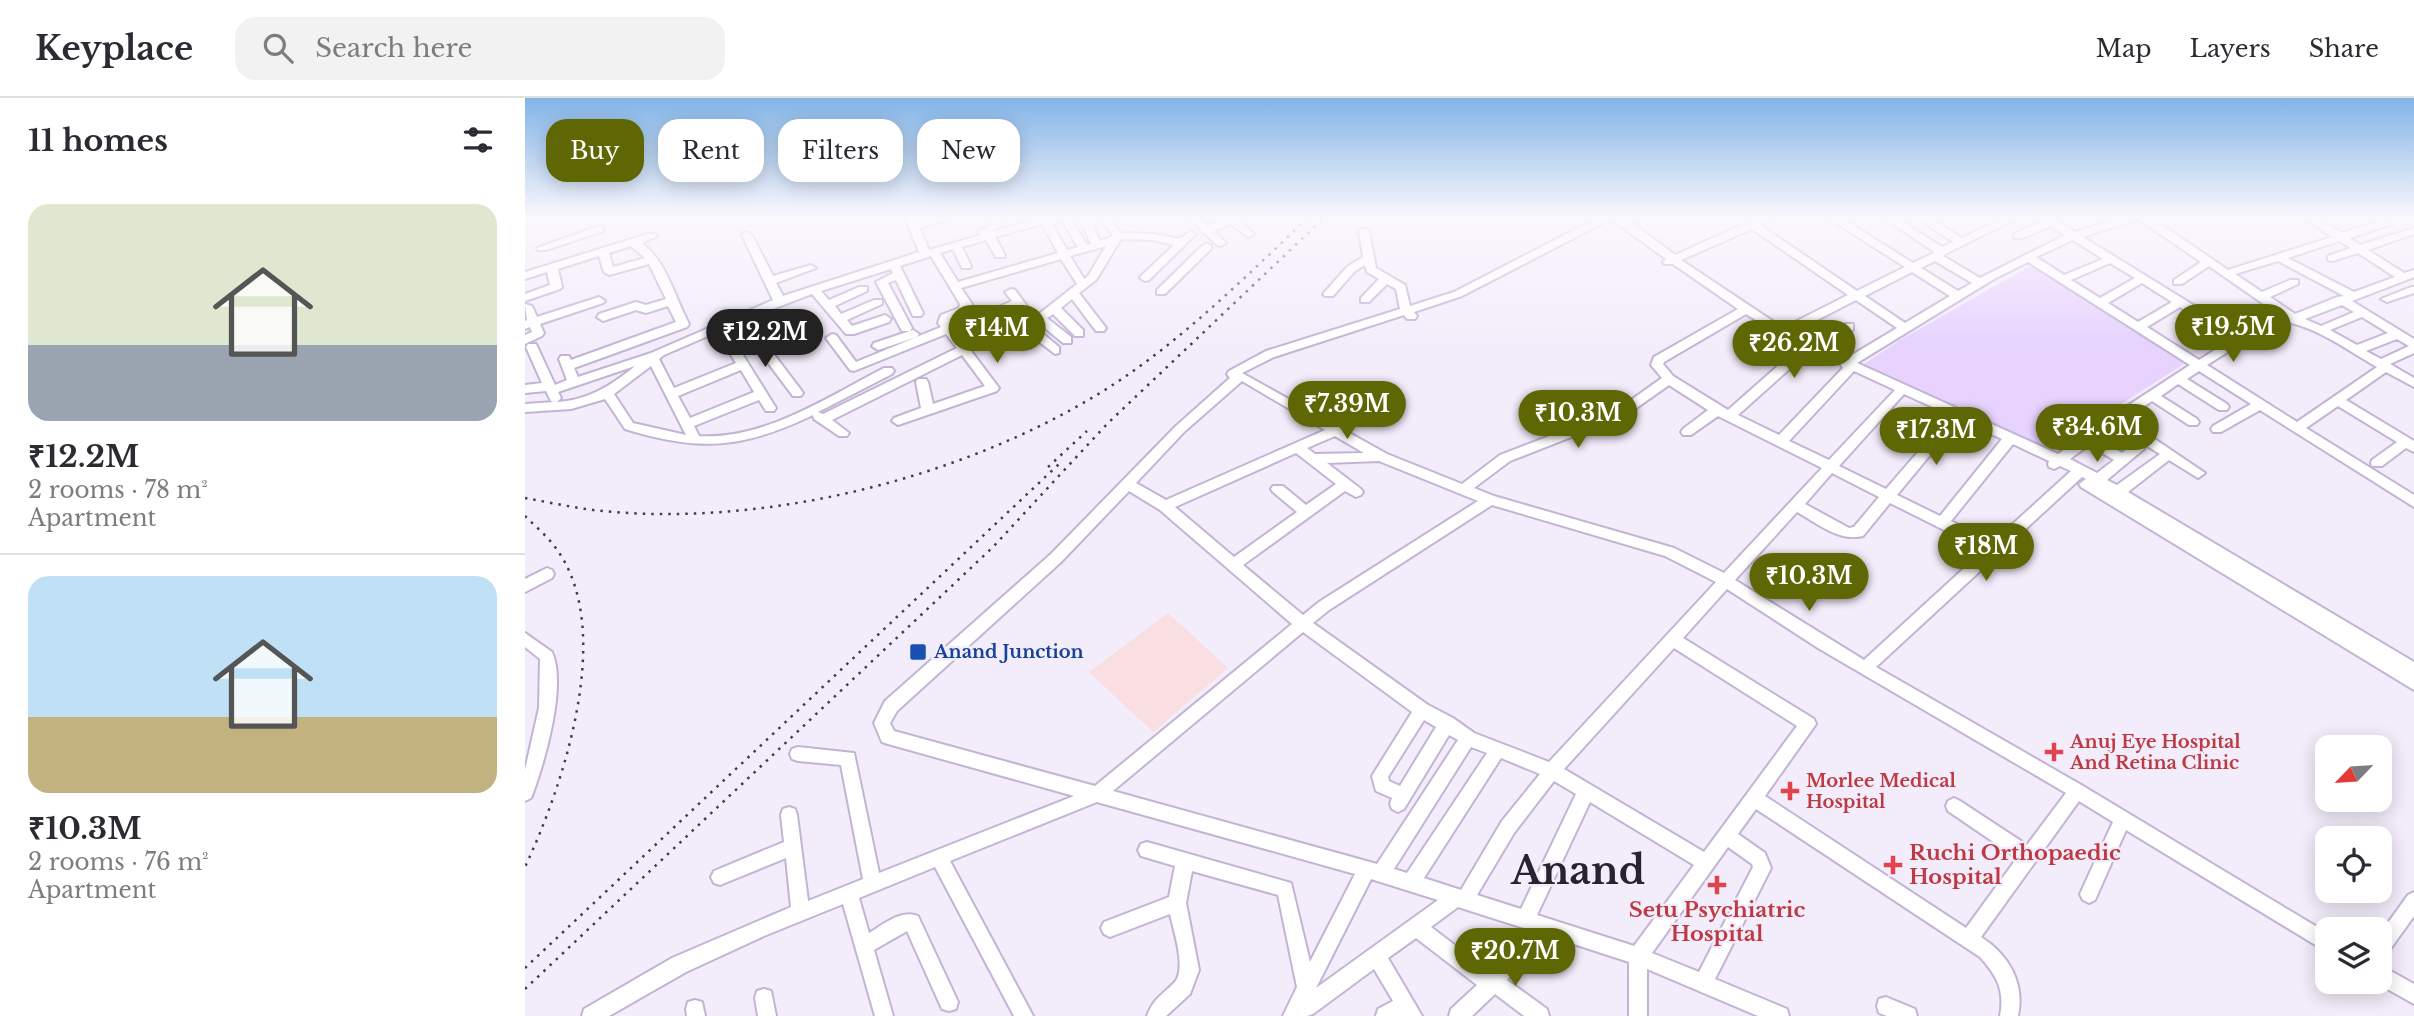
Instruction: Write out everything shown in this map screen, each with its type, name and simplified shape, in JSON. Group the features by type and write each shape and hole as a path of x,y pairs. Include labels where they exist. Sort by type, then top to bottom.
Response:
{"street":[{"path":"525,276 550,263 565,259"},
{"path":"600,259 609,272 651,260 691,338"},
{"path":"759,259 780,302"},
{"path":"906,328 882,282 915,259"},
{"path":"934,259 955,286 985,335 1033,321 1067,340"},
{"path":"962,259 965,266"},
{"path":"955,286 1050,259"},
{"path":"1066,259 1077,278 1085,285"},
{"path":"1010,338 1075,294 1085,285 1103,259"},
{"path":"1145,278 1165,259"},
{"path":"1172,259 1188,265"},
{"path":"1161,292 1195,259"},
{"path":"1329,294 1351,269 1368,259"},
{"path":"1369,259 1371,270 1401,287 1409,314"},
{"path":"1540,259 1471,294 1288,353 1240,375 1205,405 1046,568 891,706 882,723 888,737 899,742 1098,794 1461,898 1533,924 1637,956 1780,1016"},
{"path":"1802,259 1904,328"},
{"path":"1898,259 1958,296"},
{"path":"1782,333 1929,259"},
{"path":"1945,259 1980,283"},
{"path":"1780,442 1847,368 1904,328 2025,259"},
{"path":"2031,259 2414,502"},
{"path":"2203,259 2265,298"},
{"path":"2212,259 2294,319 2321,330 2383,366 2410,377"},
{"path":"2231,272 2273,259"},
{"path":"2282,259 2346,297 2363,312 2414,346 2297,428"},
{"path":"2374,259 2404,277 2412,291 2387,299"},
{"path":"1670,260 1742,312 1804,349 2057,462"},
{"path":"2063,279 2109,260 2240,340"},
{"path":"2178,282 2208,262"},
{"path":"525,298 556,288 550,263"},
{"path":"770,281 811,268"},
{"path":"525,389 551,388 574,382 653,356 691,338 814,290 897,270"},
{"path":"897,270 917,313"},
{"path":"2057,462 2116,419 2279,317 2294,319 2404,277"},
{"path":"1365,300 1387,278"},
{"path":"2100,303 2140,280"},
{"path":"2265,298 2294,282"},
{"path":"828,305 863,289"},
{"path":"814,290 853,331 885,319"},
{"path":"1075,294 1100,328"},
{"path":"975,320 1015,297 1055,350"},
{"path":"530,323 599,301"},
{"path":"603,317 636,306 646,309 673,302"},
{"path":"839,318 878,302"},
{"path":"2138,327 2179,303"},
{"path":"898,421 993,388 946,326 945,318 964,310 966,306"},
{"path":"525,307 530,323 538,333 529,351 559,406"},
{"path":"1055,309 1079,333"},
{"path":"1742,312 1782,333 1804,349"},
{"path":"1742,312 1658,360 1657,365 1669,379 1723,413 1996,550"},
{"path":"2321,330 2363,312"},
{"path":"740,318 796,393"},
{"path":"574,382 565,359 569,355 681,320"},
{"path":"832,338 854,367 946,326"},
{"path":"878,346 946,326"},
{"path":"1687,432 1723,413 1804,349 1849,327"},
{"path":"2357,350 2398,334"},
{"path":"732,347 770,408"},
{"path":"823,419 965,349"},
{"path":"525,408 588,401 620,385 653,356"},
{"path":"653,356 695,440"},
{"path":"671,394 743,365"},
{"path":"1847,368 1928,398 2078,473 2414,683"},
{"path":"607,393 629,426 695,440 734,438 809,410 888,372"},
{"path":"1240,375 1382,457 1490,500 1669,552 1724,580 2315,936"},
{"path":"1464,489 1505,458 1621,413 1669,379"},
{"path":"2179,379 2223,407"},
{"path":"922,382 928,411"},
{"path":"1303,1005 1461,898 1508,827 1552,771 1898,393"},
{"path":"686,424 761,394"},
{"path":"2153,396 2193,422"},
{"path":"2337,400 2410,445 2377,463"},
{"path":"2217,429 2260,405"},
{"path":"809,410 843,433"},
{"path":"1794,504 1853,535 1955,417"},
{"path":"2116,419 2198,472"},
{"path":"1165,506 1334,431"},
{"path":"2089,439 2123,459"},
{"path":"1942,523 2008,441"},
{"path":"2098,480 2139,446"},
{"path":"1234,564 1306,512 1350,488 1297,447"},
{"path":"2119,491 2169,454"},
{"path":"1313,459 1382,457"},
{"path":"2078,473 2119,491 2414,670"},
{"path":"1865,667 2078,473"},
{"path":"1132,480 1303,624 1422,710 1468,738 1552,771 1706,862"},
{"path":"1278,489 1306,512"},
{"path":"591,1016 679,965 1098,794 1324,606 1490,500"},
{"path":"525,586 547,574"},
{"path":"525,639 547,656 550,685 534,770 525,793"},
{"path":"1638,1016 1637,956 1808,724 1673,639"},
{"path":"1422,710 1380,776 1382,786 1400,799 1447,723"},
{"path":"1303,1005 1374,871 1468,738"},
{"path":"1411,883 1498,749"},
{"path":"798,754 849,758 873,885"},
{"path":"1969,939 2077,791"},
{"path":"1458,1016 1493,983 1533,924 1586,792"},
{"path":"1753,798 1969,939 2000,965 2011,981 2014,999 2009,1016"},
{"path":"1954,806 2029,857"},
{"path":"789,815 801,913"},
{"path":"2089,894 2123,819"},
{"path":"1703,984 1762,868 1759,859 1725,835"},
{"path":"720,877 793,846"},
{"path":"1147,850 1285,889 1303,1005"},
{"path":"939,858 1024,1016"},
{"path":"1156,1016 1189,978 1190,970 1177,903 1185,862"},
{"path":"849,894 884,1016"},
{"path":"2392,932 2414,901"},
{"path":"1110,928 1177,903"},
{"path":"864,946 903,923 912,922 949,1002"},
{"path":"1417,927 1540,1016"},
{"path":"1376,956 1409,1010 1385,1016"},
{"path":"2392,981 2414,995"},
{"path":"1886,1006 1907,1016"}],"shaded area":[{"path":"2032,265 2187,362 2046,452 1855,370 1900,340"},
{"path":"1168,613 1228,668 1153,732 1089,672"}],"railway":[{"path":"525,498 593,510 657,514 722,512 789,504 855,491 921,473 984,451 1044,424 1100,393 1156,354 1265,259"},
{"path":"525,989 993,547 1107,424 1281,259"},
{"path":"1048,467 1087,431"},
{"path":"525,968 1059,464"},
{"path":"525,516 555,547 573,581 582,620 583,662 568,752 540,833 525,867"}],"place":[{"name":"Anand Junction","path":"918,652"},
{"name":"Anuj Eye Hospital And Retina Clinic","path":"2054,752"},
{"name":"Morlee Medical Hospital","path":"1790,791"},
{"name":"Ruchi Orthopaedic Hospital","path":"1893,865"},
{"name":"Setu Psychiatric Hospital","path":"1717,885"}],"district":[{"name":"Anand","path":"1578,870"}]}
